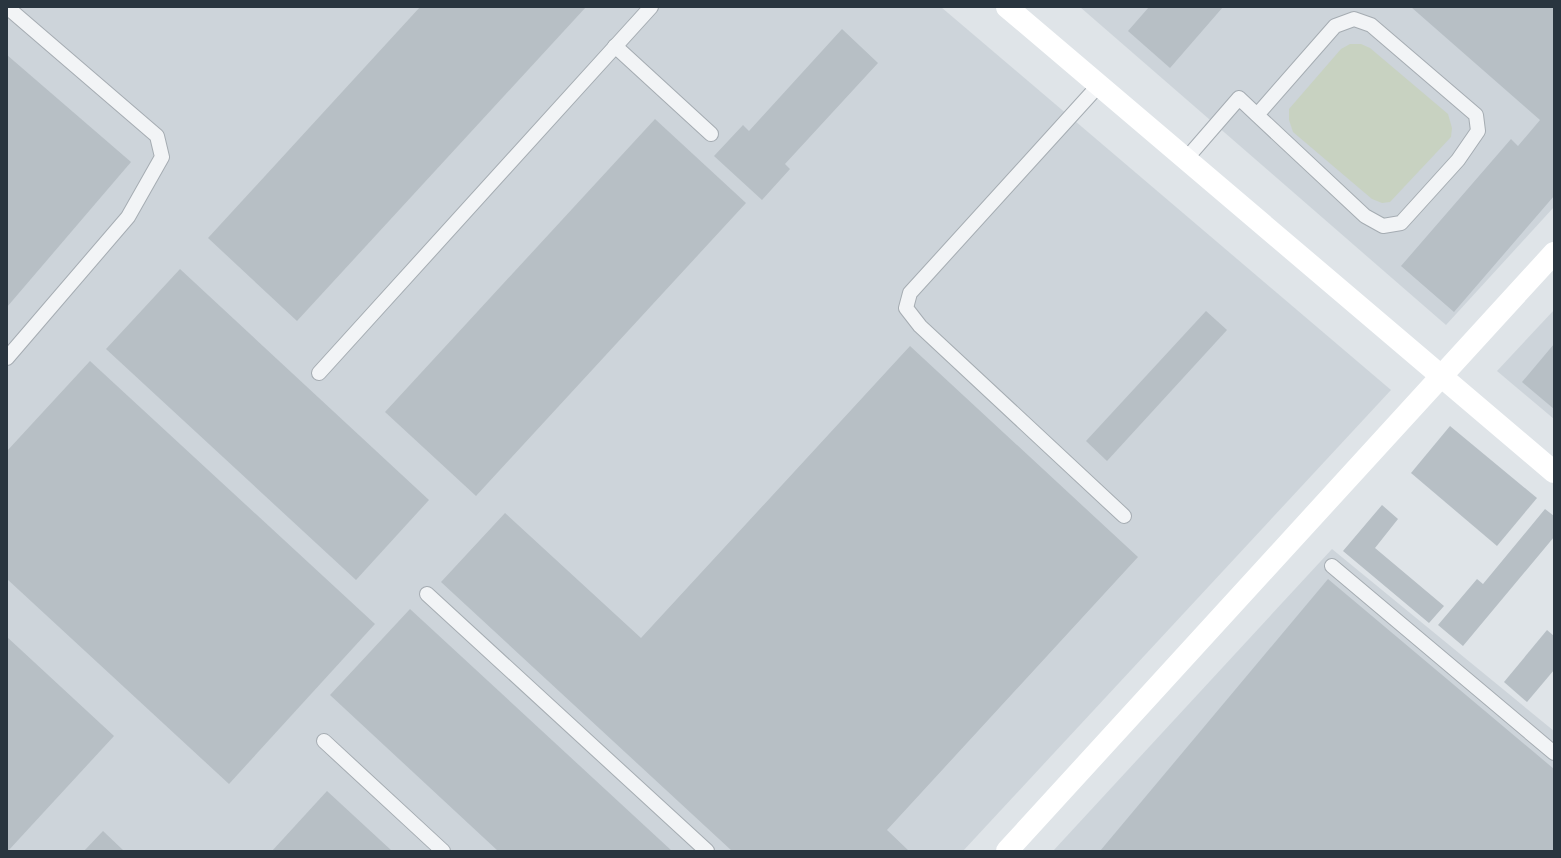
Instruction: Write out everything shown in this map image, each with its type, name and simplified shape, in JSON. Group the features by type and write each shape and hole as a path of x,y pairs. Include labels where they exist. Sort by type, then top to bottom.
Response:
{"street":[{"path":"1007,7 1554,472"},
{"path":"1007,851 1554,253"}],"lane":[{"path":"7,7 157,136 162,157 128,217 7,358"},
{"path":"319,373 651,7"},
{"path":"1186,159 1239,98 1257,115 1364,216 1383,226 1401,224 1458,160 1478,131 1476,116 1371,25 1354,19 1335,26 1257,115"},
{"path":"615,46 711,134"},
{"path":"1099,85 910,293 906,308 920,326 1124,516"},
{"path":"1332,566 1554,753"},
{"path":"426,594 707,851"},
{"path":"324,741 443,851"}],"shaded area":[{"path":"7,7 941,7 1391,390 963,851 7,851"},
{"path":"1080,7 1554,7 1554,207 1446,325"},
{"path":"1554,310 1554,419 1497,371"},
{"path":"1332,549 1554,731 1554,851 1053,851"}],"green space":[{"path":"1350,44 1361,44 1370,48 1448,114 1452,128 1451,137 1390,202 1382,203 1372,199 1293,132 1289,120 1289,109 1341,49"}],"building":[{"path":"420,7 586,7 297,321 208,238"},
{"path":"1149,7 1223,7 1170,68 1128,31"},
{"path":"1411,7 1554,7 1554,196 1454,312 1401,266 1511,139 1518,146 1540,120"},
{"path":"842,29 878,63 785,164 790,169 762,200 714,156 743,125 749,131"},
{"path":"7,55 131,162 7,307"},
{"path":"655,119 746,203 476,496 385,412"},
{"path":"180,269 429,500 356,580 106,349"},
{"path":"1206,311 1227,330 1107,461 1086,441"},
{"path":"1554,344 1554,409 1522,382"},
{"path":"910,346 1138,557 887,830 909,851 732,851 441,582 505,513 641,638"},
{"path":"90,361 375,624 229,784 7,579 7,451"},
{"path":"1450,426 1537,498 1497,546 1411,473"},
{"path":"1382,505 1398,519 1375,548 1444,606 1429,623 1343,551"},
{"path":"1545,509 1554,516 1554,537 1463,646 1438,625 1477,579 1483,584"},
{"path":"1328,579 1554,769 1554,851 1100,851"},
{"path":"410,609 672,851 498,851 330,695"},
{"path":"1547,630 1554,636 1554,670 1527,702 1504,682"},
{"path":"7,637 114,736 8,851 7,851"},
{"path":"327,791 392,851 272,851"},
{"path":"103,831 124,851 84,851"}]}
